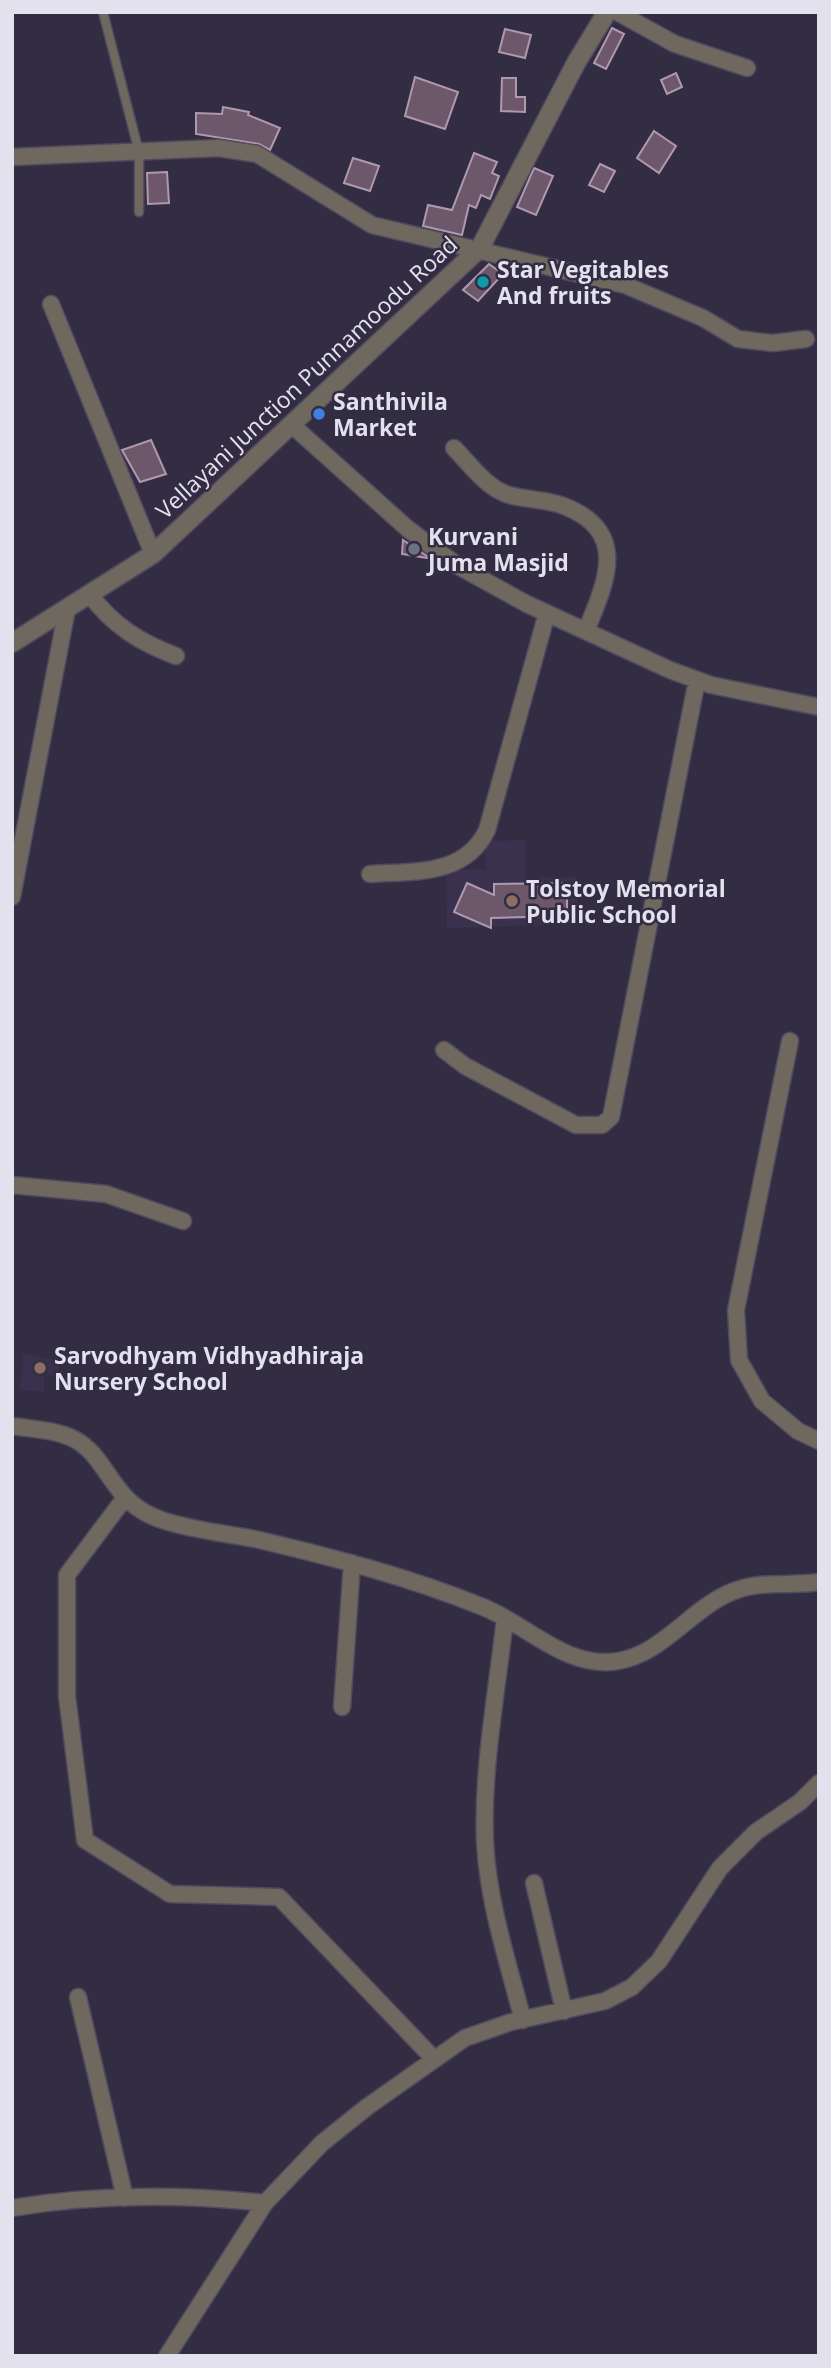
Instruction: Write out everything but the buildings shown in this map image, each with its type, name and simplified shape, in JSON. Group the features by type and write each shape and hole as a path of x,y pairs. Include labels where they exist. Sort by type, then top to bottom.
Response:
{"street":[{"name":"Vellayani Junction Punnamoodu Road","path":"12,643 153,554 293,426 480,248 576,63 607,12"},
{"path":"617,12 676,44 747,68"},
{"path":"12,157 219,148 257,153 372,225 480,248 625,285 703,318 738,339 773,343 806,339"},
{"path":"51,304 153,554"},
{"path":"293,426 408,528 458,566 547,613 698,680 819,707"},
{"path":"454,448 490,485 507,494 564,506 587,519 600,532 608,551 609,572 586,631"},
{"path":"90,594 107,616 125,632 142,643 176,656"},
{"path":"12,897 67,609"},
{"path":"370,874 453,865 480,846 487,830 547,613"},
{"path":"444,1050 465,1066 576,1125 602,1125 611,1117 698,680"},
{"path":"790,1041 736,1310 739,1360 761,1401 798,1431 819,1441"},
{"path":"12,1185 106,1194 183,1221"},
{"path":"12,1426 74,1438 86,1449 124,1499 161,1520 352,1563 423,1584 505,1618 557,1649 579,1656 617,1661 641,1653 712,1602 741,1588 819,1582"},
{"path":"124,1499 67,1575 67,1696 85,1840 170,1894 279,1897 434,2059"},
{"path":"342,1707 352,1563"},
{"path":"505,1618 484,1803 485,1845 502,1937 523,2020"},
{"path":"167,2356 265,2203 323,2143 465,2038 523,2020 605,2001 632,1987 659,1961 720,1868 756,1832 800,1802 819,1783"},
{"path":"534,1884 564,2011"},
{"path":"78,1997 125,2198"},
{"path":"12,2208 58,2200 125,2198 226,2198 265,2203"}],"lane":[{"path":"103,12 102,17 139,152 139,212"}],"shaded area":[{"name":"Tolstoy Memorial Public School","path":"525,840 526,878 577,877 578,924 447,928 446,870 486,869 486,841"},
{"name":"Sarvodhyam Vidhyadhiraja Nursery School","path":"23,1354 59,1361 59,1375 44,1375 44,1392 20,1390"}],"place":[{"name":"Star Vegitables And fruits","path":"483,282"},
{"name":"Santhivila Market","path":"319,414"},
{"name":"Kurvani Juma Masjid","path":"414,549"},
{"name":"Tolstoy Memorial Public School","path":"512,901"},
{"name":"Sarvodhyam Vidhyadhiraja Nursery School","path":"40,1368"}]}
